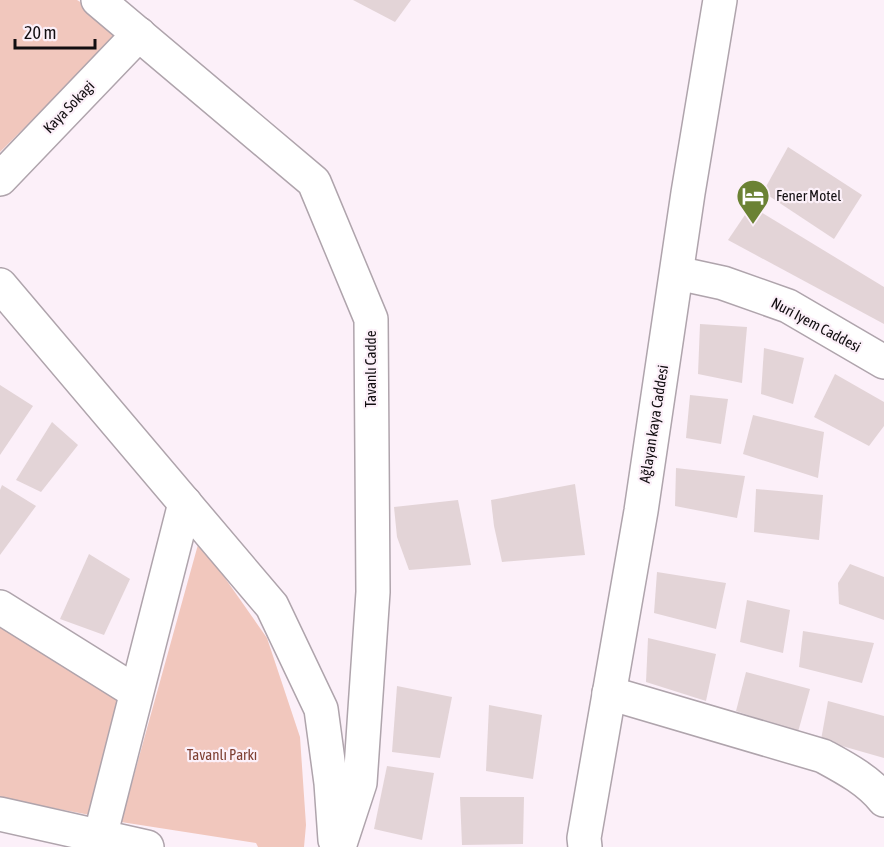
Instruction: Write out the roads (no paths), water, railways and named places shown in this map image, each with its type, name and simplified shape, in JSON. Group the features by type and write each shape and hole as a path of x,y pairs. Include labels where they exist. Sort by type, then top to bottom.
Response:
{"street":[{"name":"Tavanlı Cadde","path":"98,0 314,182 371,319 373,592 360,783 337,847"},
{"name":"Ağlayan kaya Caddesi","path":"585,847 584,838 641,511 688,193 720,0"},
{"name":"Kaya Sokagi","path":"0,179 139,34"},
{"name":"Nuri Iyem Caddesi","path":"677,273 723,283 788,306 884,362"},
{"path":"0,285 272,606 321,709 337,847"},
{"path":"100,837 184,503"},
{"path":"0,607 136,692"},
{"path":"609,693 823,756 865,781 884,800"},
{"path":"0,814 147,847"}],"place":[{"name":"Fener Motel","path":"753,225"}],"park label":[{"name":"Tavanlı Parkı","path":"222,755"}]}
